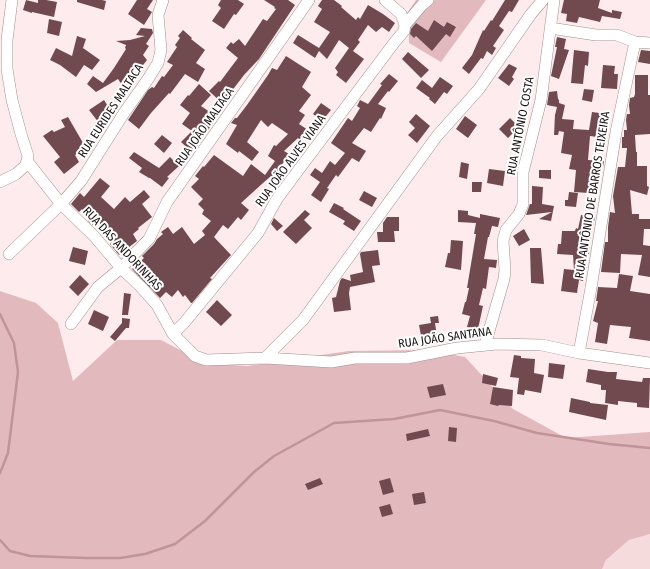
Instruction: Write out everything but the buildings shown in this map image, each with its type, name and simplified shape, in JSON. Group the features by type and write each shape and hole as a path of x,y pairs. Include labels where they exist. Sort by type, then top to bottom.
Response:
{"street":[{"name":"RUA EURIDES MALTACA","path":"9,254 61,204 81,181 124,113 148,80 158,63 161,50 158,15 163,0"},
{"name":"RUA JOÃO MALTACA","path":"71,324 98,287 122,268 149,239 167,202 309,0"},
{"path":"385,0 400,14 405,25"},
{"name":"RUA JOÃO ALVES VIANA","path":"173,334 184,323 258,233 289,183 404,31 405,25 428,0"},
{"path":"265,358 303,320 437,136 479,89 530,14 543,0"},
{"name":"RUA ANTÔNIO COSTA","path":"485,345 504,279 505,270 503,241 506,230 519,214 523,204 523,172 541,100 554,0"},
{"path":"0,182 16,174 28,161 28,156 12,100 7,69 4,39 12,2"},
{"path":"550,28 596,35 617,35 635,42 650,43"},
{"name":"RUA ANTÔNIO DE BARROS TEIXEIRA","path":"579,353 594,273 616,132 635,42"},
{"name":"RUA DAS ANDORINHAS","path":"28,161 61,204 94,236 141,287 157,306 173,334 195,356"},
{"name":"RUA JOÃO SANTANA","path":"195,356 206,360 265,358 331,362 354,358 407,358 457,348 485,345 542,345 579,353 650,363"}],"shaded area":[{"path":"416,0 486,0 441,62 409,43 409,31 404,18"},
{"path":"0,291 36,303 58,323 73,381 117,340 161,340 205,363 247,366 349,351 427,350 465,357 513,409 566,438 650,432 650,534 629,540 606,560 602,569 0,569"},
{"path":"650,534 650,569 602,569 606,560 629,540"}],"waterway":[{"path":"0,314 14,343 18,372 8,453 0,473"},
{"path":"0,540 10,551 30,556 86,558 120,558 145,554 175,544 205,521 254,472 274,456 334,423 394,419 440,410 494,421 537,433 609,444 650,448"}]}
